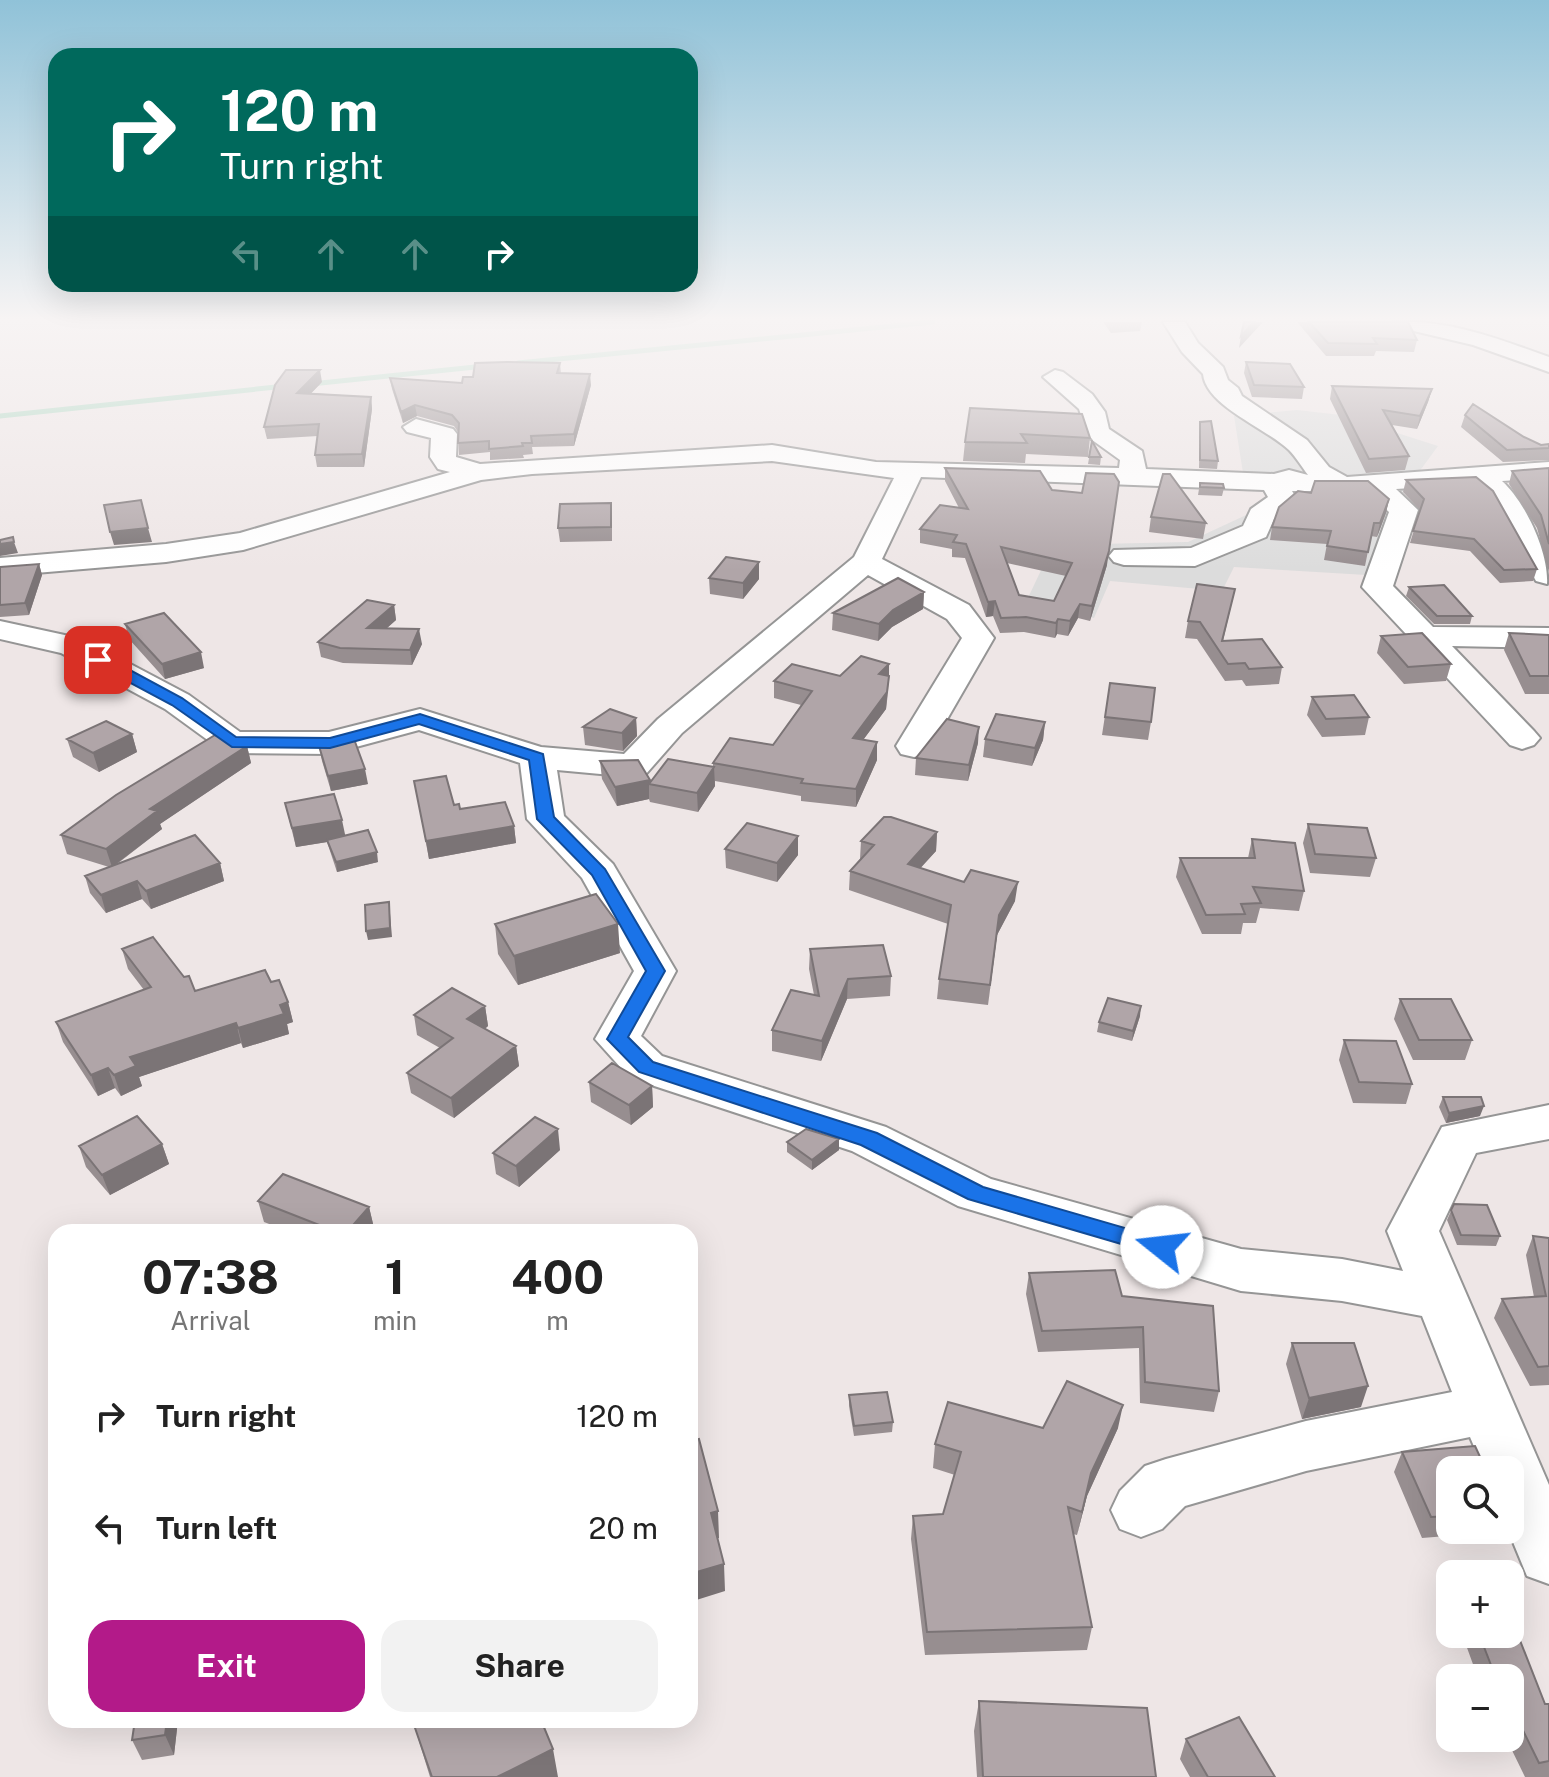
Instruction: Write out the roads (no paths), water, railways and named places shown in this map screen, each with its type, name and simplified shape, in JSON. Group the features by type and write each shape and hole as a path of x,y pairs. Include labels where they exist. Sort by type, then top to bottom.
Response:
{"street":[{"path":"1090,405 1096,413 1097,432 1133,457 1132,478"},
{"path":"1239,405 1298,445 1320,473 1343,485"},
{"path":"416,427 444,434 443,457 447,463 479,472"},
{"path":"0,567 166,553 243,541 479,472 752,453 854,468 1343,485 1549,470"},
{"path":"1274,483 1306,472 1313,465"},
{"path":"0,630 72,646 177,702 232,742 330,743 420,719 537,757 633,766 670,726 866,562 912,469"},
{"path":"1481,477 1503,497 1547,575"},
{"path":"1124,556 1195,557 1256,531 1261,515 1283,499 1274,483"},
{"path":"1374,484 1404,510 1377,587 1522,738"},
{"path":"866,562 958,612 978,638 914,746"},
{"path":"1425,636 1549,638"},
{"path":"537,757 546,819 599,872 655,971 617,1039 646,1067 869,1139 976,1193 1006,1202 1241,1270 1342,1280 1442,1299"},
{"path":"1549,1122 1459,1139 1413,1231 1549,1556"},
{"path":"1141,1510 1166,1485 1306,1446 1488,1409"}],"waterway":[{"path":"0,416 106,405"}]}
